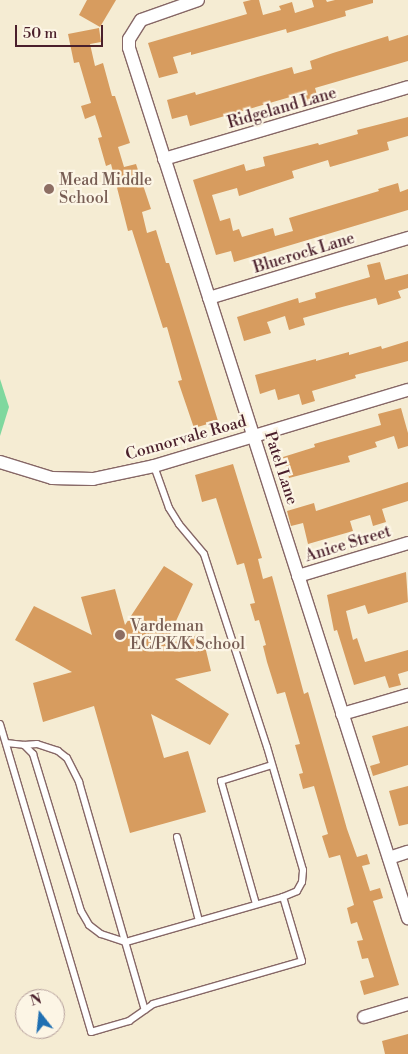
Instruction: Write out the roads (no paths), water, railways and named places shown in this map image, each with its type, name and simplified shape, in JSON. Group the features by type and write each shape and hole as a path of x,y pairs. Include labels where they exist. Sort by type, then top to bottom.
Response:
{"street":[{"name":"Patel Lane","path":"198,0 150,15 141,20 129,39 129,48 408,918"},
{"name":"Ridgeland Lane","path":"164,160 408,87"},
{"name":"Bluerock Lane","path":"209,298 408,238"},
{"name":"Connorvale Road","path":"0,462 52,478 93,479 154,466 408,390"},
{"name":"Anice Street","path":"298,576 408,543"},
{"path":"342,714 408,695"},
{"path":"389,858 408,852"},
{"path":"364,1017 408,1004"}],"lane":[{"path":"24,745 33,754 36,761 82,915 89,925 101,934 126,942 283,897 297,891 302,882 303,870 272,765 204,554 179,524 169,508 154,466"},
{"path":"0,724 91,1032 129,1021 153,1004 302,961 283,897"},
{"path":"6,743 37,744 58,751 67,758 79,782 145,1010"},
{"path":"256,904 221,781 272,765"},
{"path":"176,836 199,921"}],"place":[{"name":"Mead Middle School","path":"49,189"},
{"name":"Vardeman EC/PK/K School","path":"120,635"}]}
